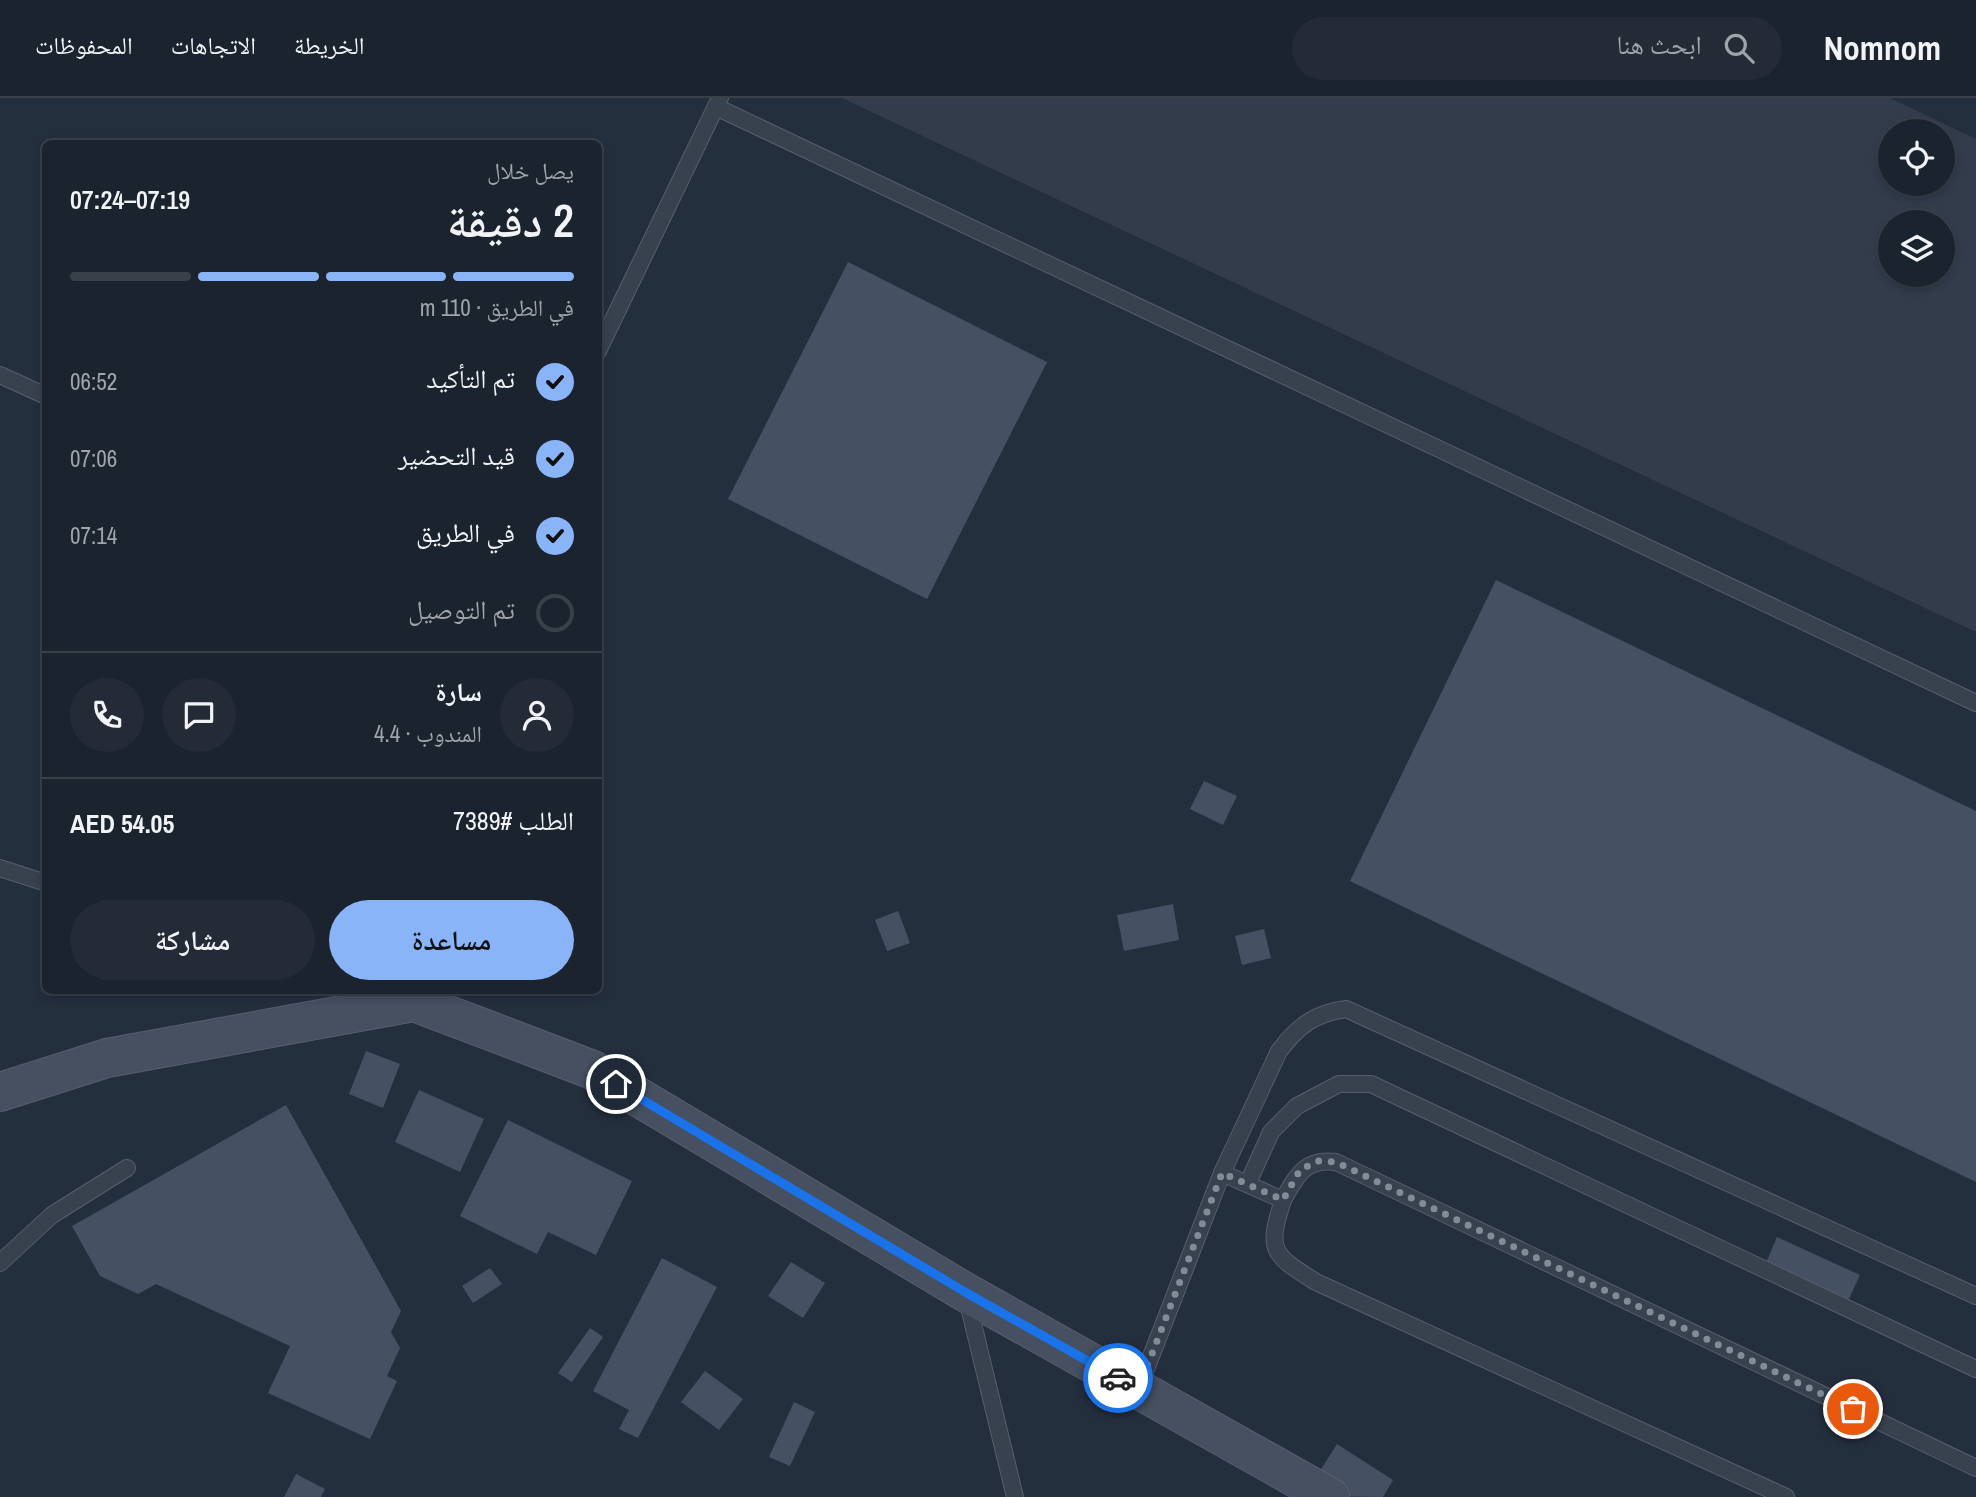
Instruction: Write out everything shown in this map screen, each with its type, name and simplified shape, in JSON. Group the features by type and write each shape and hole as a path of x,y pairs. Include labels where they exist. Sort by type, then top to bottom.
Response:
{"street":[{"path":"0,1092 107,1058 414,1002 593,1070 965,1292 1330,1497"}],"lane":[{"path":"602,343 718,103 1976,703"},
{"path":"0,375 42,394"},
{"path":"0,868 42,882"},
{"path":"390,994 414,1002"},
{"path":"1138,1390 1222,1173 1286,1042 1309,1020 1346,1010 1976,1296"},
{"path":"1248,1183 1271,1132 1297,1106 1339,1084 1371,1084 1976,1369"},
{"path":"1786,1497 1316,1282 1298,1271 1277,1251 1272,1234 1283,1200 1300,1170 1318,1161 1336,1162 1976,1468"},
{"path":"0,1263 52,1215 127,1168"},
{"path":"1222,1173 1283,1200"},
{"path":"965,1292 1015,1497"}],"shaded area":[{"path":"842,98 1890,98 1934,119 1878,119 1878,196 1955,196 1955,129 1976,139 1976,632"}],"building":[{"path":"848,262 1047,362 927,599 728,499"},
{"path":"1496,580 1976,811 1976,1182 1350,881"},
{"path":"1204,781 1237,796 1223,825 1190,809"},
{"path":"1173,904 1179,940 1124,951 1117,915"},
{"path":"898,911 910,943 887,951 875,920"},
{"path":"1264,929 1271,958 1242,965 1235,936"},
{"path":"366,1051 400,1064 383,1108 349,1094"},
{"path":"419,1090 484,1119 460,1172 395,1142"},
{"path":"286,1105 401,1311 391,1332 400,1348 387,1376 397,1381 370,1439 268,1393 290,1346 156,1284 138,1294 100,1276 72,1226"},
{"path":"508,1120 632,1181 596,1255 548,1232 537,1254 460,1216"},
{"path":"1777,1237 1860,1275 1848,1301 1766,1263"},
{"path":"662,1258 717,1287 638,1438 619,1429 629,1410 593,1391"},
{"path":"791,1262 825,1283 803,1318 768,1296"},
{"path":"490,1268 502,1284 473,1303 462,1286"},
{"path":"590,1328 603,1337 572,1382 558,1373"},
{"path":"705,1371 743,1399 719,1430 681,1402"},
{"path":"794,1402 815,1412 790,1466 769,1457"},
{"path":"1337,1444 1393,1480 1383,1497 1304,1496"},
{"path":"296,1474 325,1489 321,1497 284,1497"}],"way so far":[{"path":"1118,1378 1138,1390 1222,1173 1283,1200 1300,1170 1309,1164 1326,1161 1336,1162 1853,1409"}],"route":[{"path":"616,1084 965,1292 1118,1378"}]}
